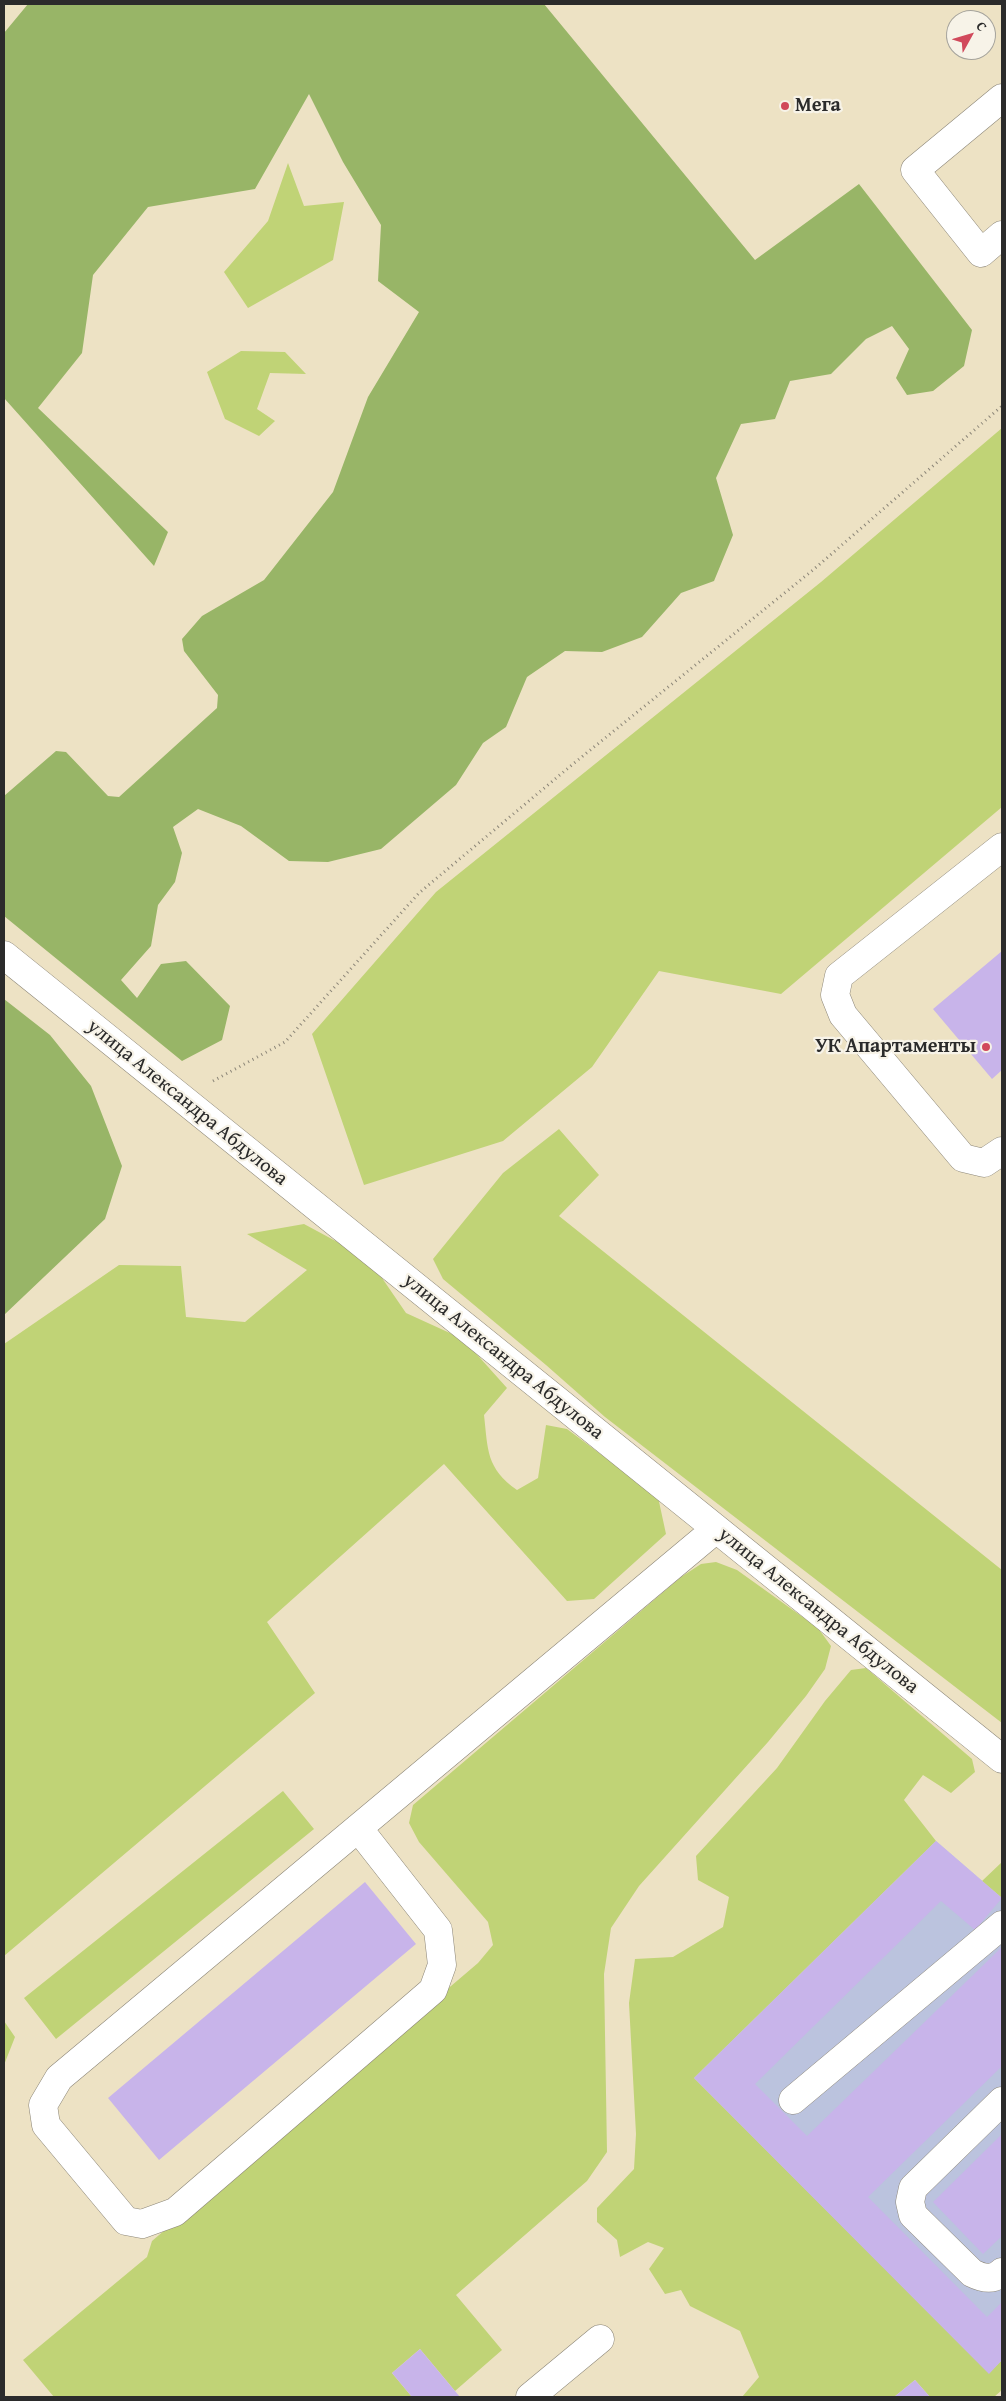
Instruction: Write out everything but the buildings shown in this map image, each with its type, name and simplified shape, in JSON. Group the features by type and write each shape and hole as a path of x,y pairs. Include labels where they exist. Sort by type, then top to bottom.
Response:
{"street":[{"path":"1002,98 915,170 981,252 1002,235"},
{"path":"1002,847 839,976 835,995 843,1015 963,1158 984,1163 1002,1151"},
{"name":"улица Александра Абдулова","path":"4,955 1002,1759"},
{"path":"358,1828 438,1930 442,1965 433,1990 175,2212 142,2224 126,2222 46,2125 43,2105 59,2078 358,1828 716,1529"},
{"path":"793,2100 1002,1925"},
{"path":"1002,2101 913,2188 910,2202 914,2215 972,2273 984,2278 999,2276 1002,2272"},
{"path":"530,2397 600,2339"}],"path":[{"path":"182,1098 285,1042 419,893 573,764 813,570 1002,406"}],"shaded area":[{"path":"936,1841 1002,1898 1002,2360 989,2374 694,2078"}],"green space":[{"path":"28,4 544,4 755,260 859,184 972,330 964,366 933,391 907,395 896,378 909,349 892,326 866,339 831,374 790,381 775,419 741,424 716,478 733,535 714,581 681,593 642,637 602,652 565,651 527,677 506,727 483,743 456,785 381,849 328,862 289,861 241,826 198,809 173,827 182,853 175,882 158,905 151,946 121,980 137,998 161,964 186,961 230,1006 222,1040 182,1061 4,916 4,796 56,751 66,752 108,796 119,797 217,708 218,695 184,651 182,639 202,616 264,580 333,492 368,397 419,312 378,281 381,225 343,162 309,94 255,189 148,207 93,275 82,353 38,408 168,532 154,566 4,398 4,33"},
{"path":"288,163 304,206 344,202 333,260 248,308 224,272 268,221"},
{"path":"241,351 285,352 306,374 270,373 257,409 275,421 259,436 225,419 207,372"},
{"path":"1002,428 1002,807 781,994 659,971 592,1067 503,1141 364,1185 312,1034 436,892 821,582"},
{"path":"4,999 50,1035 91,1086 122,1166 105,1219 4,1315"},
{"path":"559,1129 599,1175 559,1216 1002,1570 1002,1723 605,1417 443,1279 433,1259 503,1173"},
{"path":"304,1224 369,1259 406,1313 463,1339 507,1388 484,1415 490,1457 499,1474 507,1482 517,1490 538,1478 546,1425 567,1429 658,1497 666,1534 594,1599 567,1601 444,1464 267,1622 315,1693 4,1956 4,1344 119,1265 181,1266 186,1317 245,1322 307,1270 247,1234"},
{"path":"716,1562 737,1570 818,1628 831,1646 825,1669 806,1696 768,1742 639,1886 611,1928 604,1974 607,2152 587,2181 456,2295 502,2350 455,2391 420,2349 392,2373 412,2397 54,2397 23,2360 147,2257 152,2241 478,1963 493,1945 488,1922 419,1842 409,1823 413,1805 681,1577 701,1564"},
{"path":"866,1668 972,1759 975,1772 951,1793 923,1775 904,1800 936,1841 694,2078 989,2373 1002,2360 1002,2390 994,2397 930,2397 915,2380 894,2397 742,2397 759,2377 740,2331 690,2306 681,2290 665,2294 649,2269 664,2248 648,2242 620,2257 617,2240 597,2222 597,2208 634,2169 636,2134 629,2003 635,1959 673,1957 723,1927 729,1897 698,1880 696,1856 777,1768 825,1701 851,1670"},
{"path":"283,1791 314,1829 56,2039 24,1998"},
{"path":"1002,1862 1002,1898 982,1881"},
{"path":"4,2021 15,2037 4,2065"}],"place":[{"name":"Мега","path":"785,106"},
{"name":"УК Апартаменты","path":"986,1047"}]}
